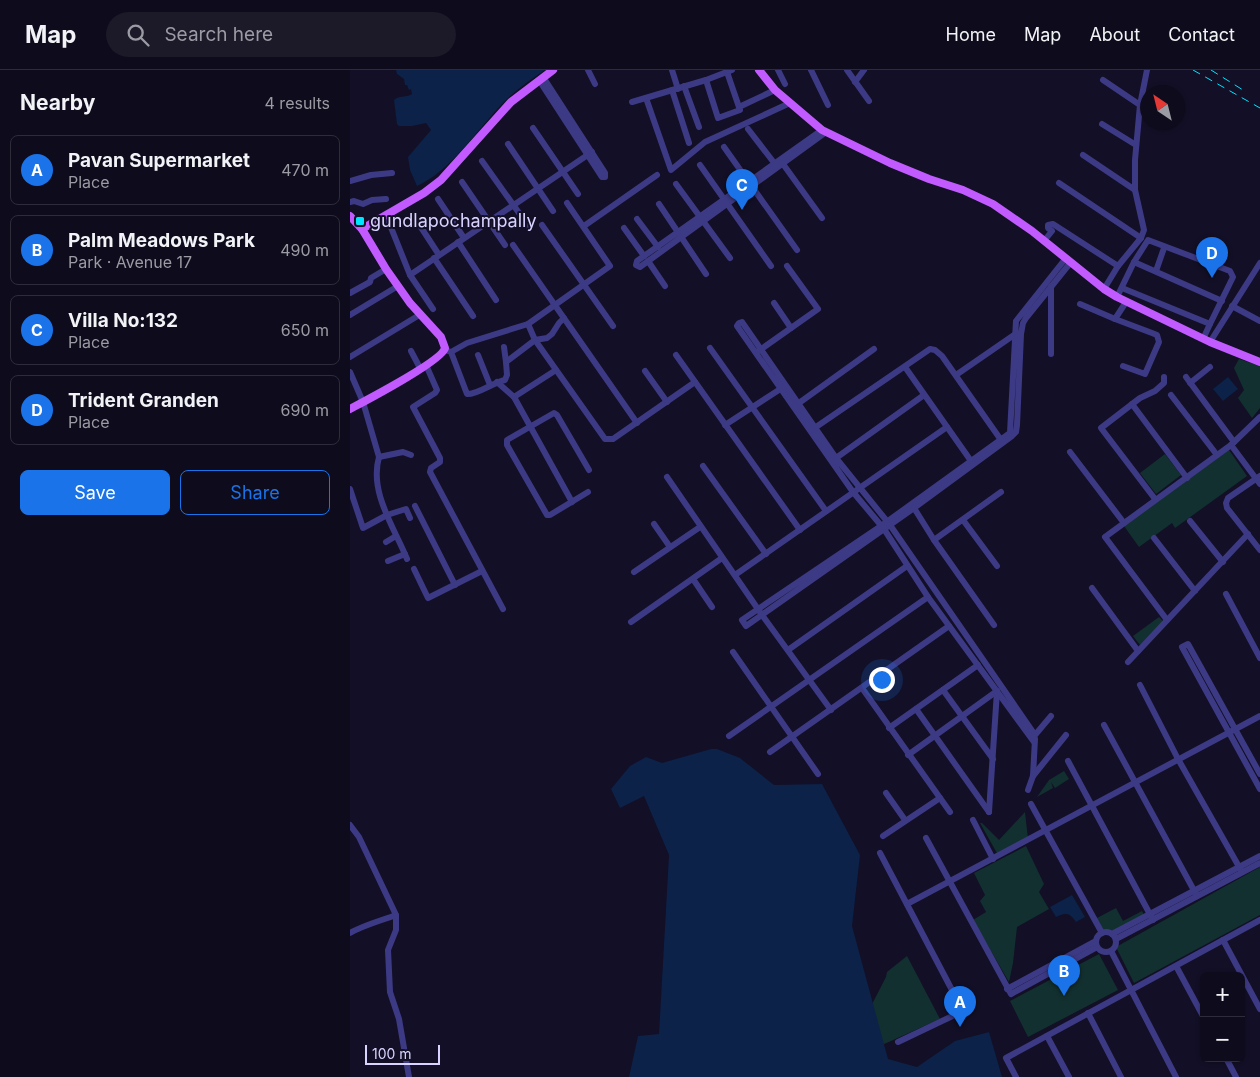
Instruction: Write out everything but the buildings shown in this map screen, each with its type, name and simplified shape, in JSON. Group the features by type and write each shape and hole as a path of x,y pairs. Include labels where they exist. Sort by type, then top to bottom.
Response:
{"main road":[{"path":"362,229 424,193 440,180 511,102 554,70"},
{"path":"759,70 775,90 824,131 890,163 963,190 993,204 1032,231 1104,289 1117,297 1206,341 1260,362"},
{"path":"350,409 391,387 448,351 444,342 422,314 410,303 398,286 362,229 352,221"}],"street":[{"path":"588,70 596,84"},
{"path":"672,70 678,88 689,143"},
{"path":"778,70 786,84"},
{"path":"811,70 828,105"},
{"path":"847,70 869,101"},
{"path":"855,82 864,70"},
{"path":"1144,85 1147,70"},
{"path":"632,102 706,80 729,71 740,110 718,118 706,80"},
{"path":"410,274 590,154 541,79"},
{"path":"1103,80 1140,105 1136,145 1135,190 1144,228 1141,238 1118,266 1104,289"},
{"path":"678,88 698,127"},
{"path":"739,107 775,90"},
{"path":"646,98 671,170 706,142 790,103"},
{"path":"1102,124 1136,145"},
{"path":"532,128 578,194"},
{"path":"748,129 822,218"},
{"path":"646,258 824,131"},
{"path":"508,144 553,210"},
{"path":"724,148 797,250"},
{"path":"1082,155 1135,190"},
{"path":"482,161 529,227"},
{"path":"700,165 771,266"},
{"path":"350,180 392,172"},
{"path":"584,226 657,175"},
{"path":"462,182 505,245"},
{"path":"1059,183 1141,238"},
{"path":"676,184 730,258"},
{"path":"350,202 354,201 363,204 372,200 386,199"},
{"path":"438,199 496,300"},
{"path":"504,347 507,378 472,395 467,394 448,351 528,324 610,266 567,203"},
{"path":"659,204 706,274"},
{"path":"386,215 410,274 433,309"},
{"path":"413,215 473,316"},
{"path":"637,219 658,247"},
{"path":"1044,242 1052,231 1048,228 1048,225 1053,224 1118,266"},
{"path":"542,225 613,326"},
{"path":"624,228 665,286"},
{"path":"646,258 658,247 680,234"},
{"path":"1117,297 1134,262 1148,240 1164,248 1230,271 1233,277 1210,324 1206,341"},
{"path":"514,245 637,423"},
{"path":"1156,271 1164,248"},
{"path":"885,525 914,508 1016,432 1023,323 1069,260"},
{"path":"760,612 885,525 1010,433 1016,321 1069,260"},
{"path":"1134,262 1222,301"},
{"path":"787,266 818,310 759,352 856,490 885,525 1035,739"},
{"path":"1206,341 1259,267"},
{"path":"350,293 370,282 371,278 386,268"},
{"path":"350,315 398,286"},
{"path":"1051,286 1051,354"},
{"path":"1122,288 1210,324"},
{"path":"774,302 791,328"},
{"path":"1115,319 1126,302"},
{"path":"1080,304 1152,333 1158,338 1145,374 1123,366"},
{"path":"1232,306 1260,321"},
{"path":"350,357 402,324 422,314"},
{"path":"506,362 535,340 547,338 564,318"},
{"path":"528,324 535,340 604,439 612,440 696,382"},
{"path":"956,375 1014,335"},
{"path":"710,348 826,511"},
{"path":"799,403 874,349"},
{"path":"816,428 930,349 935,350 942,356 1001,440"},
{"path":"411,351 437,390 413,407 440,458 440,462 431,468 430,472 503,608"},
{"path":"478,355 490,385"},
{"path":"676,355 800,530"},
{"path":"905,367 971,461"},
{"path":"1210,367 1188,380 1259,480 1228,498 1226,503 1227,508 1260,550"},
{"path":"514,397 556,370"},
{"path":"645,371 667,402"},
{"path":"350,372 363,402 379,457 376,468 377,489 387,516 406,556 388,561"},
{"path":"1155,499 1101,428 1140,398 1155,391 1164,383 1164,377"},
{"path":"497,382 514,397 572,502"},
{"path":"725,425 784,386"},
{"path":"784,386 799,403 856,490"},
{"path":"836,458 924,395"},
{"path":"1171,395 1217,455"},
{"path":"1132,404 1187,478"},
{"path":"588,492 547,516 506,440 551,413 557,415 589,470"},
{"path":"1167,620 1105,537 1232,444 1260,417"},
{"path":"735,575 947,427"},
{"path":"379,457 403,452 411,455"},
{"path":"1070,452 1124,523"},
{"path":"703,466 766,554"},
{"path":"667,477 700,527 830,710"},
{"path":"350,489 363,528 406,509 410,518"},
{"path":"934,540 1000,492"},
{"path":"415,506 455,585"},
{"path":"914,508 934,540 994,625"},
{"path":"963,520 997,566"},
{"path":"1190,521 1223,562"},
{"path":"654,524 670,547"},
{"path":"885,525 907,566 928,596 997,691 1035,739"},
{"path":"634,572 700,527"},
{"path":"1128,662 1248,534"},
{"path":"386,542 396,536"},
{"path":"1154,538 1195,591"},
{"path":"631,622 722,558"},
{"path":"788,650 907,566"},
{"path":"414,569 428,598 482,571"},
{"path":"693,579 712,607"},
{"path":"1092,588 1138,651"},
{"path":"1226,594 1257,646 1260,658"},
{"path":"729,736 928,596"},
{"path":"770,752 950,626"},
{"path":"1260,774 1232,731 1182,647 1188,644 1232,731 1260,789"},
{"path":"733,652 818,774"},
{"path":"889,728 978,665"},
{"path":"1140,685 1178,759 1240,870"},
{"path":"862,688 950,812"},
{"path":"943,690 993,759"},
{"path":"908,755 997,691"},
{"path":"916,709 989,812 997,691"},
{"path":"1028,790 1033,776 1035,739 1051,716"},
{"path":"907,904 1260,716"},
{"path":"1104,725 1195,894"},
{"path":"1033,776 1066,735"},
{"path":"1068,760 1151,917"},
{"path":"886,793 905,820"},
{"path":"883,836 940,798"},
{"path":"1031,804 1102,933"},
{"path":"973,820 993,858"},
{"path":"350,825 359,837 396,916 396,930 388,950 390,992 399,1019 409,1077"},
{"path":"926,838 1011,994 1096,944 1098,936 1102,933 1107,932 1114,937"},
{"path":"880,853 963,1011 898,1042"},
{"path":"1114,937 1240,870 1260,856"},
{"path":"1240,870 1260,863"},
{"path":"350,933 360,927 396,916"},
{"path":"1016,1077 1006,1058 1260,920"},
{"path":"1111,951 1114,948 1114,937"},
{"path":"1223,940 1260,1009"},
{"path":"1096,944 1103,952 1111,951"},
{"path":"1111,951 1176,1077"},
{"path":"1176,966 1203,1017"},
{"path":"1088,1013 1121,1077"},
{"path":"1047,1036 1069,1077"},
{"path":"1228,1062 1236,1077"}],"green space":[{"path":"1239,359 1260,366 1260,408 1252,418 1238,398 1244,390 1234,368"},
{"path":"1229,450 1247,476 1175,528 1172,523 1139,547 1124,526"},
{"path":"1165,454 1181,475 1156,494 1140,473"},
{"path":"1159,617 1164,622 1140,645 1133,636"},
{"path":"1064,771 1069,779 1055,788 1051,782 1053,788 1037,797 1049,780"},
{"path":"1025,812 1028,839 998,855 980,823 999,840"},
{"path":"1026,846 1044,884 1039,892 1049,909 1017,927 1009,982 973,920 986,912 980,901 985,895 974,873"},
{"path":"1260,867 1260,915 1134,983 1116,947"},
{"path":"1116,908 1123,921 1142,911 1144,915 1115,931 1102,929 1095,919"},
{"path":"1099,954 1118,990 1028,1037 1010,1001"},
{"path":"907,956 940,1019 882,1045 869,1010 887,972"}],"water":[{"path":"396,70 545,70 505,101 462,150 440,171 429,180 417,186 410,170 408,157 431,130 426,123 412,126 399,126 397,124 394,100 412,94 411,89 409,90 407,85 405,85 404,79 397,74"},
{"path":"1228,377 1238,389 1223,401 1213,389"},
{"path":"717,749 740,758 774,785 822,784 860,855 852,926 888,1059 917,1067 955,1041 989,1032 1002,1077 629,1077 638,1036 659,1034 669,855 644,796 620,808 611,789 630,766 646,757 662,763"},
{"path":"1072,895 1085,917 1076,922 1068,914 1056,917 1050,907"}],"railway":[{"path":"1193,70 1260,108"},
{"path":"1211,70 1243,90"}],"place":[{"name":"Villa No:132","path":"742,210"},
{"name":"gundlapochampally","path":"360,221"},
{"name":"Trident Granden","path":"1212,278"},
{"name":"Palm Meadows Park","path":"1064,996"},
{"name":"Pavan Supermarket","path":"960,1027"}]}
